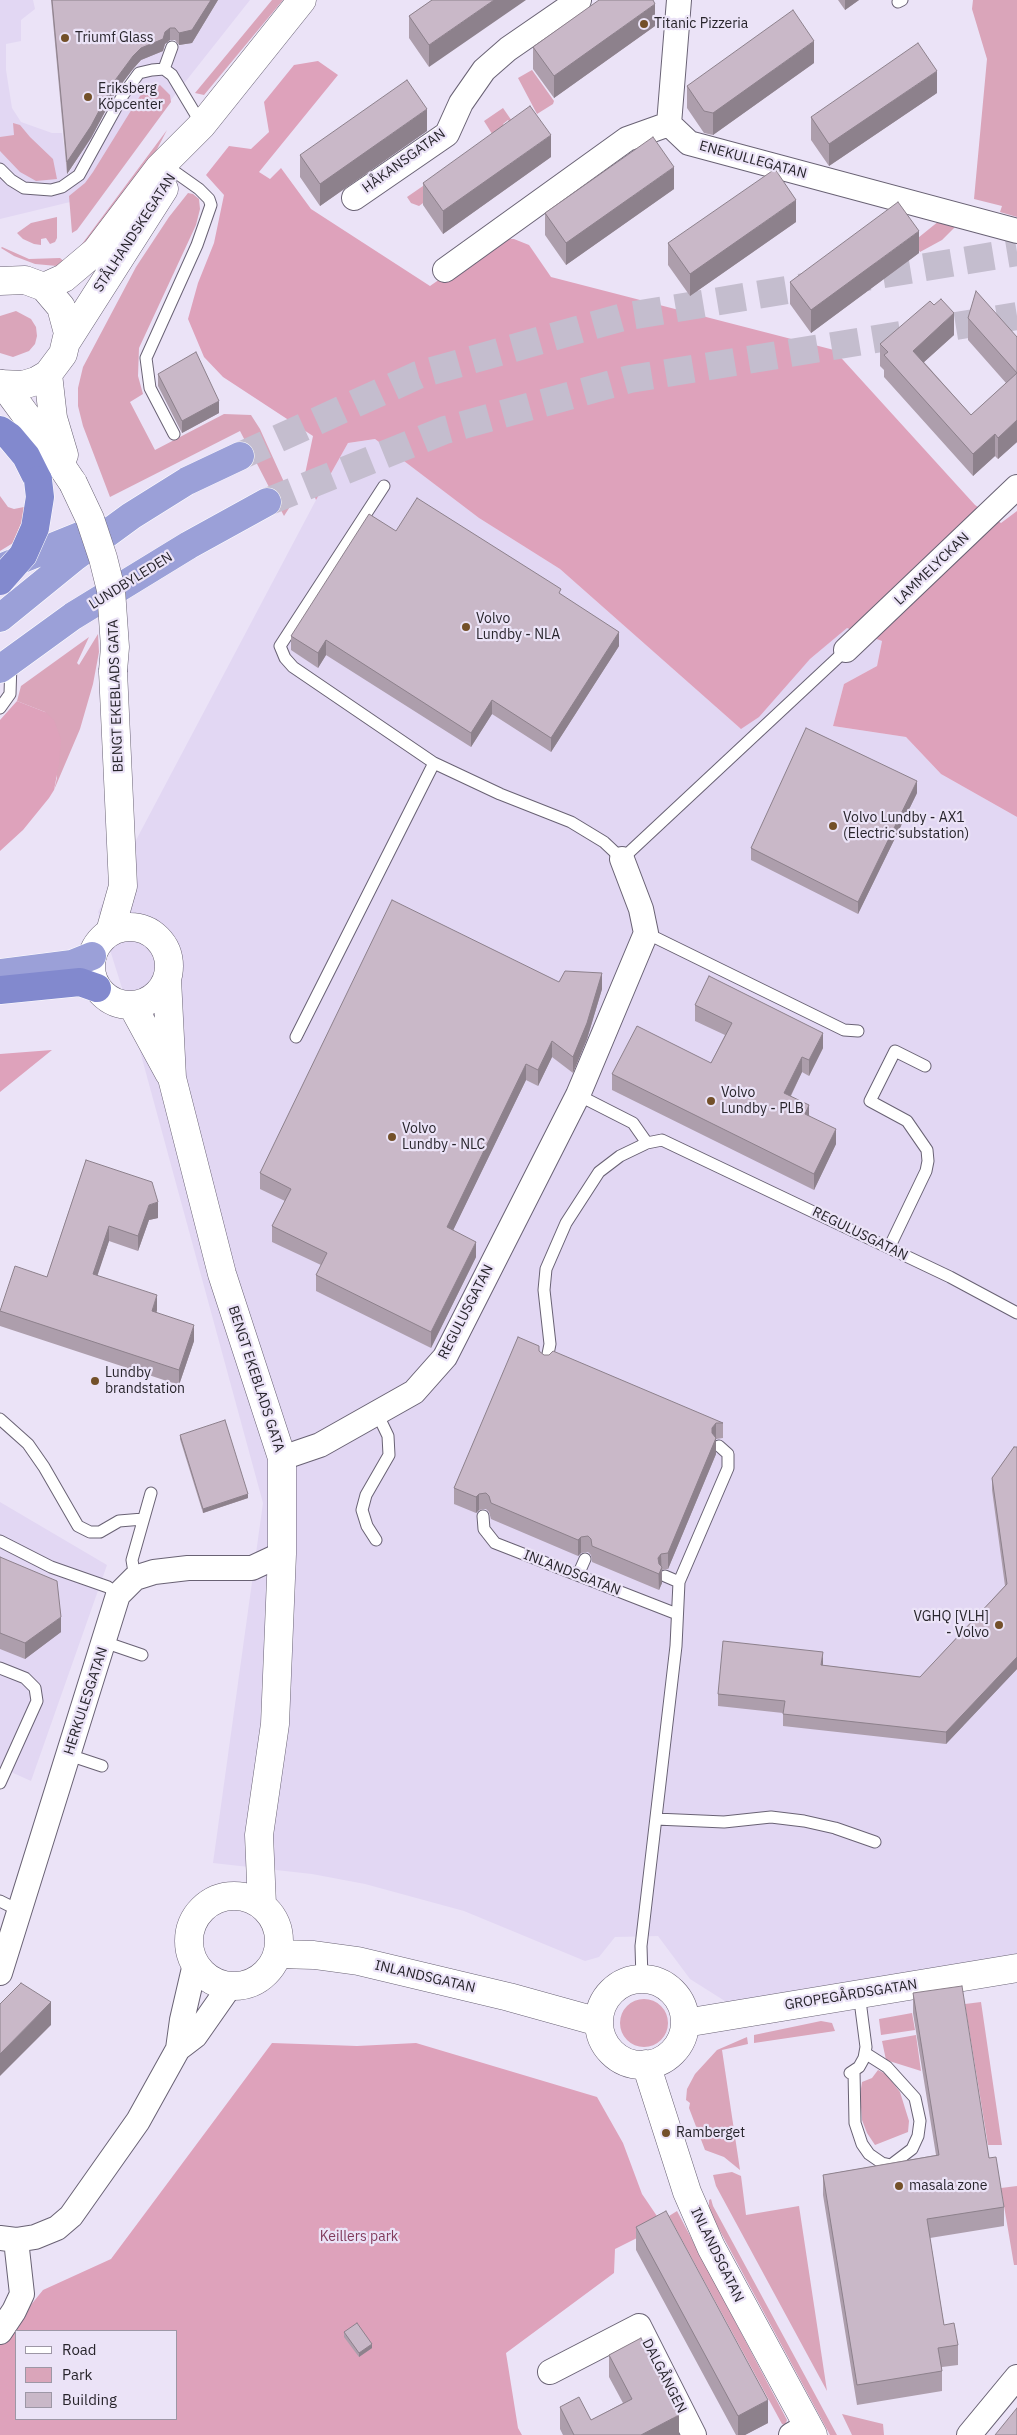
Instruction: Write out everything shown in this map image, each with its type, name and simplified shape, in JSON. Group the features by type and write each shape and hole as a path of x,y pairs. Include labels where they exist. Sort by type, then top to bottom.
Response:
{"highway":[{"path":"0,430 23,452 38,480 40,497 35,528 22,555 0,581"},
{"path":"0,618 74,557 131,516 187,481 240,456"},
{"name":"LUNDBYLEDEN","path":"6,665 96,602 189,545 268,502"},
{"path":"0,568 131,516"},
{"path":"0,973 72,964 92,956"},
{"path":"0,990 80,982 97,988"}],"street":[{"name":"STÅLHANDSKEGATAN","path":"23,283 64,278 96,251 159,168 202,125 302,0"},
{"path":"445,270 627,139 669,124 679,0"},
{"name":"HÅKANSGATAN","path":"354,198 447,134 461,103 484,70 508,49 573,2"},
{"name":"ENEKULLEGATAN","path":"669,124 689,143 1017,230"},
{"name":"STÅLHANDSKEGATAN","path":"48,374 60,359 67,342 175,172 202,125"},
{"path":"0,261 23,283 57,300 65,315 67,342"},
{"path":"1,384 23,385 36,381 48,374"},
{"name":"BENGT EKEBLADS GATA","path":"48,374 53,418 73,483"},
{"name":"BENGT EKEBLADS GATA","path":"1,384 42,436 73,483 90,519 103,558 111,590 115,647 113,671 123,886 139,928 151,933 161,942 167,954 169,966 167,979 172,1078 222,1274 282,1458 282,1554 274,1724 259,1835 262,1905"},
{"name":"LAMMELYCKAN","path":"846,650 1017,487"},
{"path":"622,859 641,908 646,933"},
{"name":"BENGT EKEBLADS GATA","path":"92,956 96,946 110,932 123,886"},
{"path":"110,932 120,928 139,928"},
{"name":"REGULUSGATAN","path":"282,1458 320,1445 414,1392 445,1357 578,1095 646,933"},
{"path":"92,956 91,972 97,988 106,998 119,1004 132,1005 153,998 161,990 167,979"},
{"name":"BENGT EKEBLADS GATA","path":"132,1005 172,1078"},
{"name":"HERKULESGATAN","path":"0,1973 10,1906 69,1755 118,1595 135,1578 154,1572 188,1568 252,1568 282,1554"},
{"name":"BENGT EKEBLADS GATA","path":"230,1895 259,1835"},
{"path":"230,1895 244,1896 262,1905 270,1912 277,1924 280,1939 278,1954 271,1968 260,1978 246,1985 230,1986 216,1982 204,1975 195,1964 189,1950 189,1934 193,1920 203,1908 215,1899 230,1895"},
{"name":"INLANDSGATAN","path":"278,1954 314,1955 358,1961 509,1997 599,2022"},
{"path":"0,2332 14,2311 22,2294 8,2239 35,2237 57,2228 71,2216 138,2121 178,2049 182,2020 195,1964"},
{"name":"GROPEGÅRDSGATAN","path":"685,2023 1017,1968"},
{"path":"642,1979 655,1981 673,1992 683,2010 685,2023 681,2040 670,2054 654,2063 646,2064 628,2062 613,2053 603,2039 599,2022 603,2004 615,1989 627,1982 642,1979"},
{"path":"178,2049 195,2036 230,1986"},
{"name":"INLANDSGATAN","path":"646,2064 684,2184 711,2247 804,2432"},
{"name":"DALGÅNGEN","path":"550,2372 639,2326 694,2435"},
{"path":"969,2435 1017,2377"}],"lane":[{"path":"164,69 172,47"},
{"path":"0,169 24,188 51,190 62,187 79,174 123,96 139,73 164,69 172,75 202,125"},
{"path":"174,434 150,388 146,358 197,245 211,205 209,199 199,189 175,172"},
{"path":"384,486 280,646 285,658 293,667 434,763 500,794 571,822 604,842 622,859 846,650"},
{"path":"0,708 10,694 6,665"},
{"path":"296,1037 434,763"},
{"path":"646,933 844,1030 858,1031"},
{"path":"889,1248 926,1171 928,1150 907,1121 870,1102 895,1051 925,1066"},
{"path":"578,1095 633,1123 647,1143"},
{"name":"REGULUSGATAN","path":"546,1364 550,1344 544,1290 546,1269 566,1222 599,1172 620,1156 647,1143 662,1140 889,1248 1017,1313"},
{"path":"376,1540 367,1526 362,1510 366,1495 389,1455 388,1436 377,1413"},
{"path":"0,1419 28,1444 44,1467 78,1526 90,1532 100,1532 120,1521 143,1519"},
{"path":"642,1979 641,1946 676,1646 679,1582 728,1468 728,1454 719,1446"},
{"path":"135,1578 132,1560 151,1493"},
{"name":"INLANDSGATAN","path":"483,1516 484,1529 494,1542 677,1614"},
{"path":"0,1540 51,1567 108,1587 118,1595"},
{"path":"578,1574 585,1558"},
{"path":"665,1576 679,1582"},
{"path":"104,1642 142,1655"},
{"path":"0,1668 25,1678 35,1688 37,1700 0,1783"},
{"path":"69,1755 102,1766"},
{"path":"656,1819 724,1822 770,1817 804,1821 835,1828 875,1842"},
{"path":"860,1993 864,2021 865,2053 859,2067 852,2072 855,2124 862,2144 869,2154 882,2163 890,2165 912,2149 918,2136 920,2121 915,2098 887,2067 865,2053"}],"shaded area":[{"path":"0,0 33,0 35,9 21,20 21,41 6,44 6,70 12,108 21,122 52,133 62,133 68,174 141,60 172,47 192,43 218,0 250,0 95,196 0,219"},
{"path":"375,439 479,518 560,569 740,728 810,659 847,627 882,641 877,666 844,684 833,726 906,737 941,774 1017,817 1017,1958 728,2003 690,1979 658,1936 615,1937 599,1957 585,1961 464,1911 365,1884 312,1874 213,1863 263,1503 128,1007 98,912 348,443"},
{"path":"0,1502 107,1565 31,1781 0,1767"}],"green space":[{"path":"272,0 283,0 204,95 195,93"},
{"path":"973,0 1017,0 1017,217 1000,212 1002,206 974,199 987,59 972,9"},
{"path":"318,61 338,75 259,172 270,179 281,168 311,209 430,286 490,244 502,239 514,239 529,245 551,277 834,350 975,505 1001,523 1017,511 1017,817 941,774 906,737 833,726 844,684 877,666 882,641 847,628 810,659 759,717 741,729 560,569 479,518 375,439 348,443 316,500 305,474 313,436 223,377 204,357 188,319 198,283 214,243 224,195 206,175 229,146 251,149 269,132 264,102 294,65"},
{"path":"532,70 554,101 553,104 537,114 518,78"},
{"path":"160,85 170,95 171,102 77,230 72,233 69,196 85,183 93,172 140,96 146,89"},
{"path":"503,108 514,124 512,125 508,120 503,124 513,138 419,206 411,203 407,197 494,137 484,121"},
{"path":"13,123 20,125 53,159 57,179 36,181 20,172 0,151 0,137 14,135"},
{"path":"167,130 154,155 83,250 79,248"},
{"path":"188,193 193,194 199,199 200,209 196,225 139,348 138,376 143,394 130,402 155,450 224,414 251,415 260,429 293,502 284,516 240,431 110,497 83,426 78,406 78,388 83,367 136,267 169,217"},
{"path":"57,217 57,238 55,242 50,244 46,238 41,239 41,245 34,244 23,239 17,233 31,223"},
{"path":"939,221 957,225 942,240 920,252 913,242"},
{"path":"2,247 29,259 60,258 66,263 57,266 35,264 14,256"},
{"path":"16,311 31,319 36,327 37,336 35,344 29,351 13,357 0,353 0,316"},
{"path":"0,496 8,507 14,509 24,507 25,514 13,543 0,551"},
{"path":"98,634 99,652 93,684 80,729 54,790 57,778 45,712 17,701 21,686 89,637 77,663 79,665"},
{"path":"17,701 45,712 54,720 61,739 59,764 54,790 49,798 23,830 0,851 0,720"},
{"path":"52,1050 0,1092 0,1054"},
{"path":"644,1999 653,2001 661,2006 666,2014 668,2023 666,2032 661,2040 653,2045 644,2047 635,2045 627,2040 622,2032 620,2023 622,2014 627,2006 635,2001"},
{"path":"981,2002 1002,2145 988,2145 965,2004"},
{"path":"912,2013 915,2030 881,2035 879,2019"},
{"path":"821,2021 832,2023 835,2031 754,2043 754,2035"},
{"path":"916,2035 921,2071 886,2060 882,2041"},
{"path":"747,2037 748,2044 722,2050 740,2170 724,2157 705,2150 689,2108 690,2103 686,2100 687,2089 695,2074 717,2050"},
{"name":"Keillers park","path":"272,2043 357,2046 416,2043 597,2097 623,2143 642,2194 663,2225 615,2249 614,2273 506,2353 518,2428 522,2435 0,2435 0,2343 43,2290 111,2259"},
{"path":"878,2070 886,2074 900,2092 909,2121 908,2132 875,2145 867,2133 862,2120 860,2095 862,2082 872,2078"},
{"path":"732,2172 741,2176 746,2215 799,2206 827,2391 716,2186 713,2175"},
{"path":"1017,2186 1017,2265 1014,2265 1001,2188"},
{"path":"711,2199 713,2206 837,2435 830,2435 713,2218 709,2209 709,2200"},
{"path":"677,2211 787,2420 785,2425 782,2424 669,2216"},
{"path":"842,2414 883,2424 884,2435 852,2435"}],"building":[{"name":"Eriksberg Köpcenter","path":"52,0 211,0 192,30 179,33 175,28 170,28 165,32 163,39 141,48 133,56 116,79 91,126 67,162"},
{"path":"432,0 494,0 429,45 409,16"},
{"path":"599,0 653,0 655,4 554,76 533,47"},
{"path":"793,10 814,41 713,113 704,111 687,86"},
{"path":"918,43 937,71 829,144 811,117"},
{"path":"407,80 427,109 320,184 300,155"},
{"path":"530,106 551,135 443,211 423,183"},
{"path":"653,137 674,167 566,243 545,213"},
{"path":"775,169 796,200 690,274 668,243"},
{"path":"898,202 919,231 811,310 790,282"},
{"path":"976,291 1017,337 1017,373 968,318"},
{"path":"941,299 954,313 913,351 971,415 1017,373 1017,420 998,438 995,434 973,454 884,355 888,352 880,344 930,301 934,305"},
{"path":"196,352 219,401 182,421 158,374"},
{"name":"Volvo Lundby - NLA","path":"417,498 561,589 559,593 619,632 551,738 492,700 471,733 326,640 318,653 291,636 369,514 396,531"},
{"name":"Volvo Lundby - AX1 (Electric substation)","path":"806,728 917,781 858,902 751,848"},
{"name":"Volvo Lundby - NLC","path":"392,900 559,982 565,971 602,973 587,1023 573,1057 552,1041 538,1070 526,1064 447,1227 476,1242 431,1332 316,1275 327,1253 272,1226 291,1189 260,1173"},
{"name":"Volvo Lundby - PLB","path":"709,976 823,1033 809,1060 802,1057 784,1093 809,1105 805,1114 836,1129 814,1174 612,1074 637,1026 711,1063 732,1023 695,1005"},
{"path":"86,1160 152,1182 158,1202 149,1205 138,1236 109,1226 93,1274 157,1295 152,1311 194,1325 179,1370 0,1311 15,1266 47,1277"},
{"path":"518,1337 539,1346 539,1351 544,1355 549,1355 553,1351 723,1423 716,1423 712,1428 712,1433 716,1438 668,1553 661,1554 658,1558 659,1564 662,1567 659,1574 592,1546 591,1539 588,1536 581,1537 578,1540 491,1503 486,1493 479,1494 476,1497 454,1488"},
{"path":"225,1420 248,1494 203,1509 180,1435"},
{"name":"VGHQ [VLH] - Volvo","path":"1014,1447 1017,1447 1017,1657 946,1732 783,1714 785,1701 718,1694 723,1641 823,1652 821,1665 920,1677 1007,1584 992,1478"},
{"path":"0,1557 57,1581 61,1617 25,1643 0,1633"},
{"path":"21,1983 51,2002 0,2054 0,2004"},
{"path":"962,1986 989,2158 996,2157 1004,2207 927,2219 944,2325 954,2323 958,2345 938,2348 942,2371 857,2385 823,2175 939,2155 913,1993"},
{"path":"666,2211 768,2400 738,2416 636,2227"},
{"path":"357,2323 372,2344 359,2353 344,2332"},
{"path":"641,2338 679,2415 641,2435 574,2435 560,2407 579,2397 591,2420 632,2399 609,2355"},
{"path":"1017,2408 1017,2435 995,2435"}],"tunnel":[{"path":"240,456 418,375 623,317 1017,252"},
{"path":"267,502 445,430 630,379 1017,316"}],"place":[{"name":"Titanic Pizzeria","path":"644,24"},
{"name":"Triumf Glass","path":"65,38"},
{"name":"Eriksberg Köpcenter","path":"88,97"},
{"name":"Volvo Lundby - NLA","path":"466,627"},
{"name":"Volvo Lundby - AX1 (Electric substation)","path":"833,826"},
{"name":"Volvo Lundby - PLB","path":"711,1101"},
{"name":"Volvo Lundby - NLC","path":"392,1137"},
{"name":"Lundby brandstation","path":"95,1381"},
{"name":"VGHQ [VLH] - Volvo","path":"999,1625"},
{"name":"Ramberget","path":"666,2133"},
{"name":"masala zone","path":"899,2186"}]}
